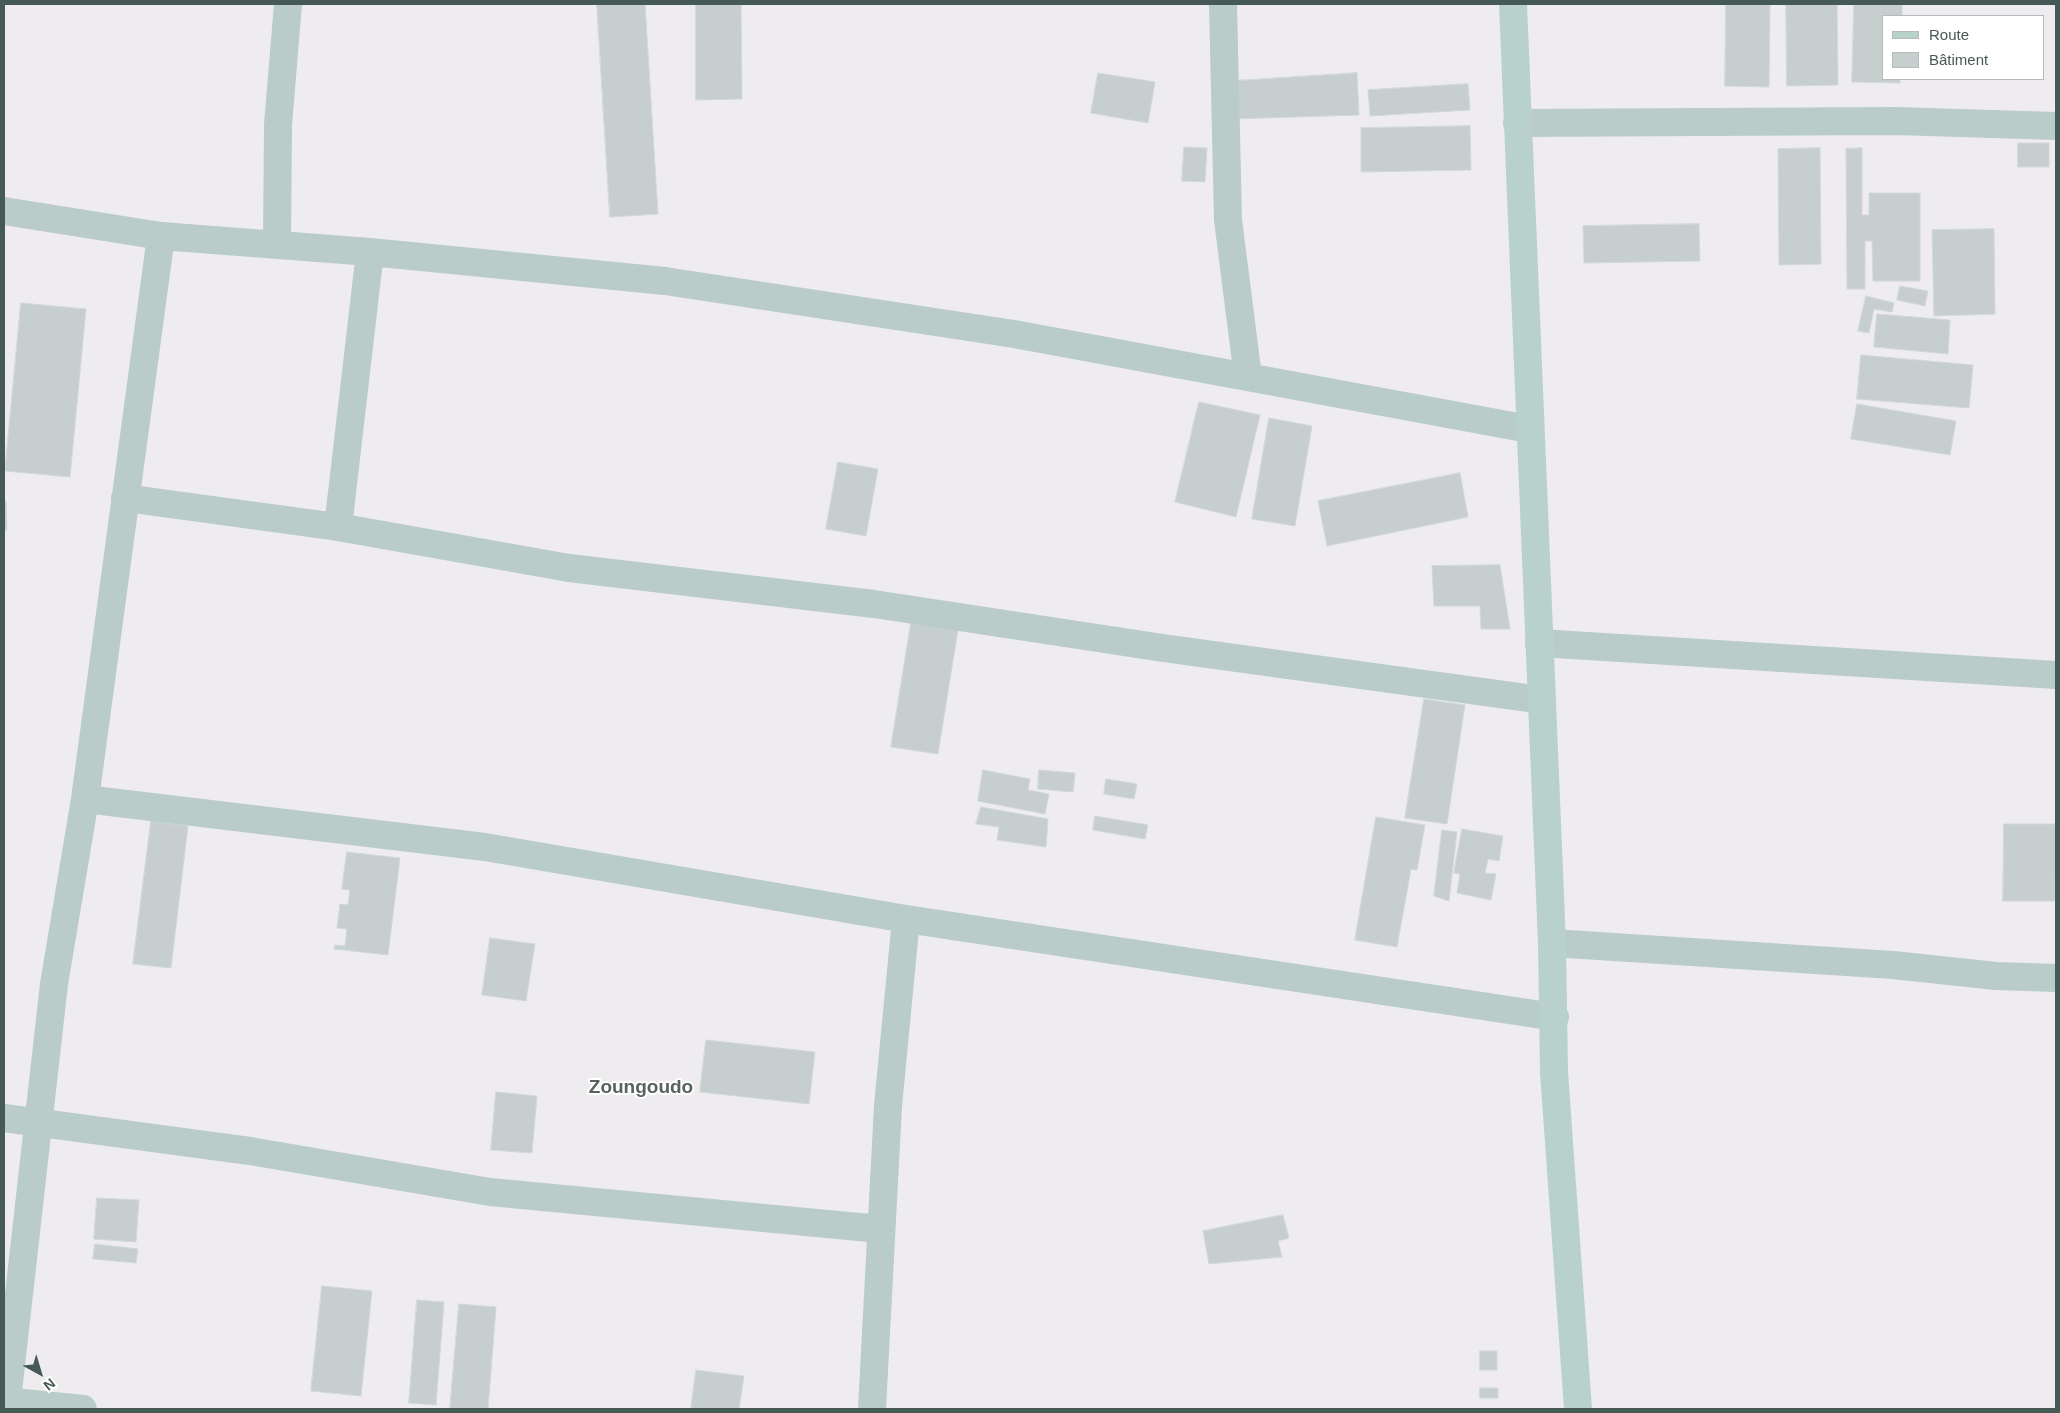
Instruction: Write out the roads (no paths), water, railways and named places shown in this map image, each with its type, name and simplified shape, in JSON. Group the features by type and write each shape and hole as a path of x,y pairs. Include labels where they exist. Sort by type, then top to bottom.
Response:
{"main road":[{"path":"1513,4 1529,429 1555,1017 1554,1072 1578,1409"}],"street":[{"path":"277,244 278,125 288,4"},
{"path":"1223,4 1228,220 1248,377"},
{"path":"1517,123 1896,121 2056,126"},
{"path":"4,211 161,236 370,252 674,282 1014,334 1529,429"},
{"path":"83,1409 5,1404 54,984 85,799 161,236"},
{"path":"338,528 370,252"},
{"path":"126,498 338,528 569,568 874,604 1163,648 1542,700"},
{"path":"1539,644 2056,675"},
{"path":"85,799 486,847 906,920 1555,1017"},
{"path":"872,1409 880,1229 888,1106 906,920"},
{"path":"1552,942 1893,965 1996,976 2056,978"},
{"path":"4,1118 250,1151 490,1192 880,1229"}],"district":[{"name":"Zoungoudo","path":"641,1088"}]}
